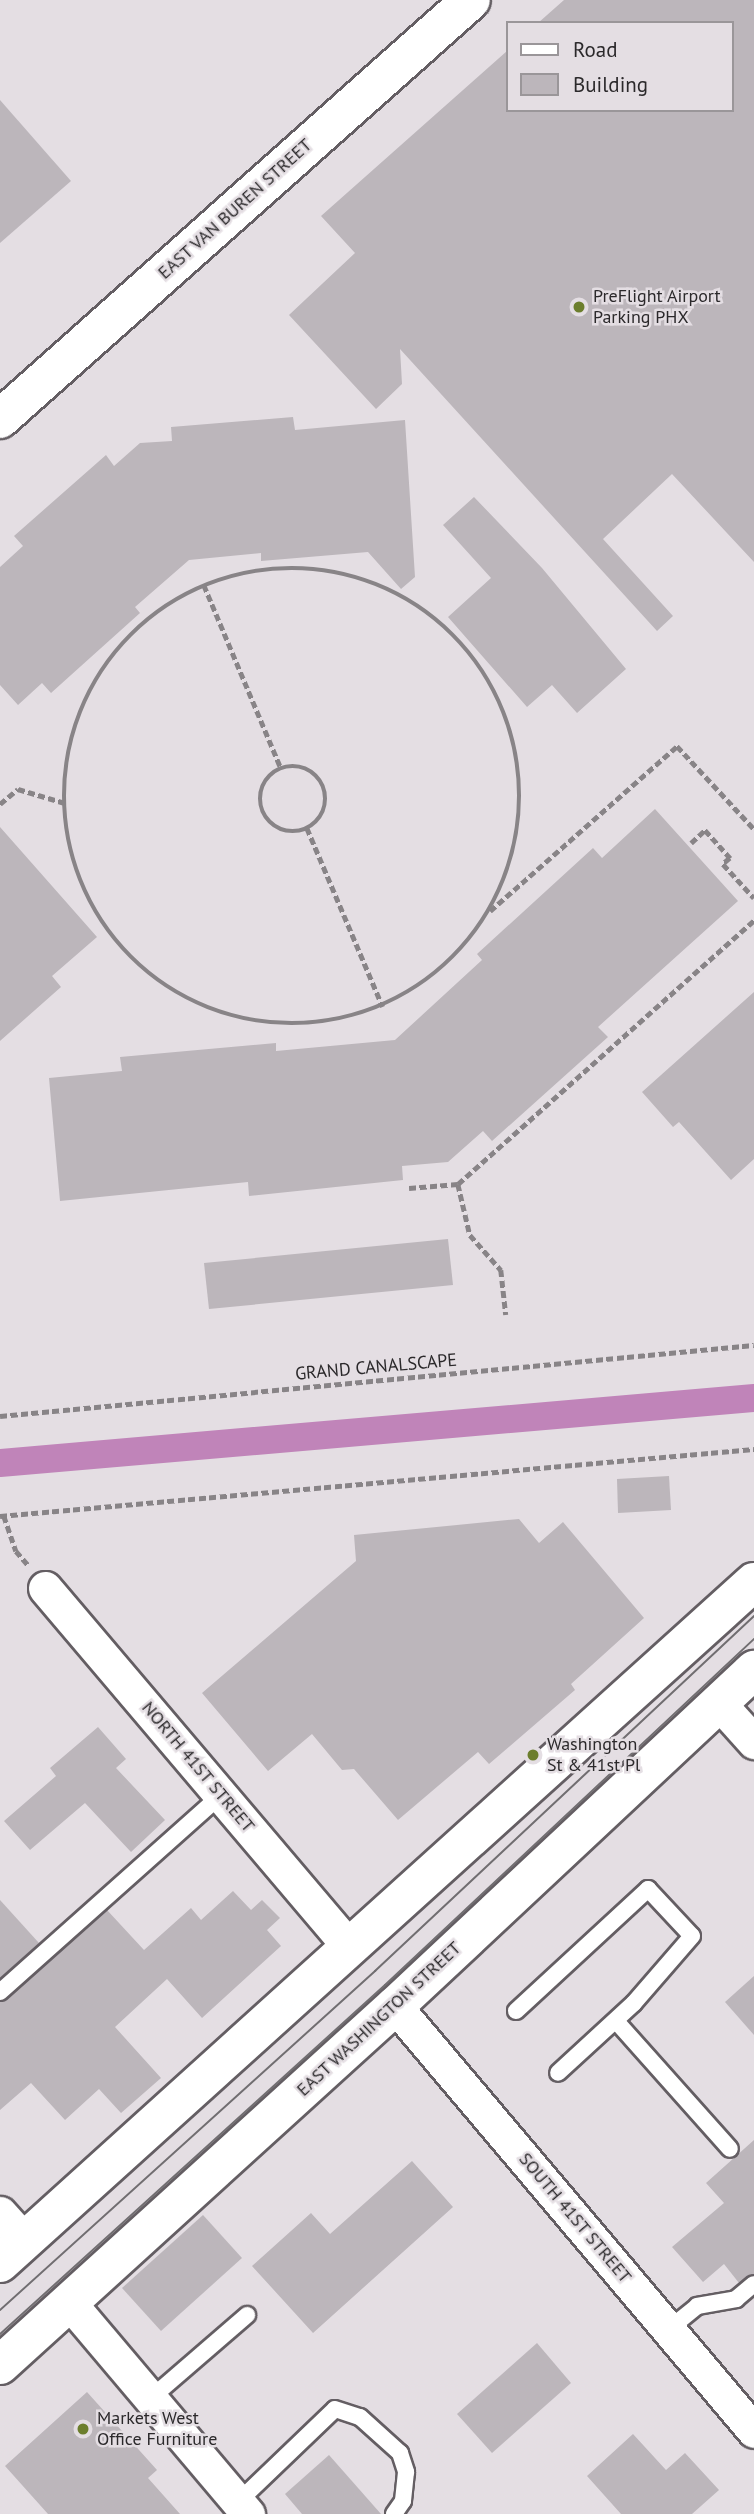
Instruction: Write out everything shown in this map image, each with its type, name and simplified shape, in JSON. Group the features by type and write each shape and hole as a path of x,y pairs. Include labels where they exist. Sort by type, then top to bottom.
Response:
{"main road":[{"name":"EAST VAN BUREN STREET","path":"0,419 471,0"},
{"path":"12,2252 754,1582"},
{"name":"EAST WASHINGTON STREET","path":"0,2365 395,2006 754,1670"}],"street":[{"name":"NORTH 41ST STREET","path":"46,1588 349,1948"},
{"path":"718,1702 754,1742"},
{"name":"SOUTH 41ST STREET","path":"395,2006 754,2431"},
{"path":"0,2213 12,2252"},
{"path":"68,2301 243,2508"}],"lane":[{"path":"0,1992 221,1795"},
{"path":"516,2011 648,1889 692,1936 616,2021 558,2073"},
{"path":"616,2021 730,2149"},
{"path":"669,2329 697,2306 736,2299 754,2284"},
{"path":"151,2398 247,2315"},
{"path":"243,2508 335,2409 360,2417 400,2453 406,2472 403,2501 394,2514"}],"path":[{"path":"488,913 509,865 520,813 519,768 509,724 491,683 466,647 433,616 396,591 349,574 299,567 249,571 204,585 157,611 120,645 91,686 72,733 65,828 75,873 95,914 122,951 162,986 209,1010 261,1023 314,1024 383,1007 455,955 488,913 677,746 754,829"},
{"path":"204,585 281,768"},
{"path":"303,767 321,781 326,802 323,813 307,828 296,831 273,825 261,806 264,783 281,768 303,767"},
{"path":"0,804 18,789 65,803"},
{"path":"307,828 383,1007"},
{"path":"691,843 705,830 730,858 723,864 754,898"},
{"path":"409,1188 458,1184 754,920"},
{"path":"458,1184 470,1235 501,1269 506,1315"},
{"name":"GRAND CANALSCAPE","path":"0,1416 754,1345"},
{"path":"46,1588 16,1551 2,1516 754,1449"}],"building":[{"name":"PreFlight Airport Parking PHX","path":"564,0 754,0 754,562 672,474 603,539 673,616 657,631 400,349 402,384 376,409 289,315 355,253 321,216 505,53 505,112 733,112 733,21 540,21"},
{"path":"0,100 71,181 0,243"},
{"path":"293,417 295,430 405,420 415,577 401,589 368,552 261,561 261,553 189,560 135,607 140,613 51,693 42,683 18,705 0,685 0,567 23,546 14,536 106,455 114,466 140,443 172,441 171,427"},
{"path":"474,497 542,568 626,669 577,713 552,685 527,707 448,617 491,578 443,525"},
{"path":"655,809 738,901 598,1027 608,1037 492,1141 483,1131 448,1162 402,1166 403,1180 249,1196 248,1182 60,1201 49,1078 122,1071 120,1057 276,1043 276,1051 395,1040 482,960 477,954 593,848 602,858"},
{"path":"0,827 97,937 52,976 61,987 0,1041"},
{"path":"754,992 754,1159 731,1180 679,1122 673,1127 642,1092"},
{"path":"448,1239 453,1285 209,1309 204,1263"},
{"path":"669,1476 671,1510 618,1513 617,1479"},
{"path":"519,1519 539,1543 563,1522 644,1618 571,1684 575,1690 489,1764 478,1752 398,1820 354,1769 342,1770 312,1734 268,1771 202,1693 356,1561 354,1535"},
{"path":"98,1727 126,1759 116,1768 165,1820 131,1852 85,1803 30,1850 4,1821 56,1776 50,1768"},
{"path":"233,1891 251,1910 262,1900 280,1918 267,1930 281,1946 202,2018 167,1979 115,2027 161,2078 121,2113 99,2089 65,2120 31,2083 0,2110 0,2002 107,1910 144,1950 191,1908 201,1920"},
{"path":"0,1900 39,1943 0,1978"},
{"path":"754,1976 754,2035 725,2002"},
{"path":"754,2140 754,2274 739,2283 724,2264 703,2282 672,2247 724,2203 706,2183"},
{"path":"412,2161 453,2207 313,2333 252,2266 311,2213 330,2234"},
{"path":"203,2215 242,2258 161,2331 122,2288"},
{"path":"537,2343 571,2383 492,2453 457,2414"},
{"name":"Markets West Office Furniture","path":"87,2392 157,2470 148,2478 180,2514 48,2514 5,2466"},
{"path":"633,2434 666,2470 685,2453 719,2490 692,2514 621,2514 587,2476"},
{"path":"329,2455 381,2514 302,2514 285,2494"}],"waterway":[{"path":"0,1463 754,1398"}],"tram line":[{"path":"0,2310 375,1971 754,1616"},
{"path":"0,2334 385,1985 754,1639"}],"place":[{"name":"PreFlight Airport Parking PHX","path":"579,307"},
{"name":"Washington St & 41st Pl","path":"533,1755"},
{"name":"Markets West Office Furniture","path":"83,2429"}]}
